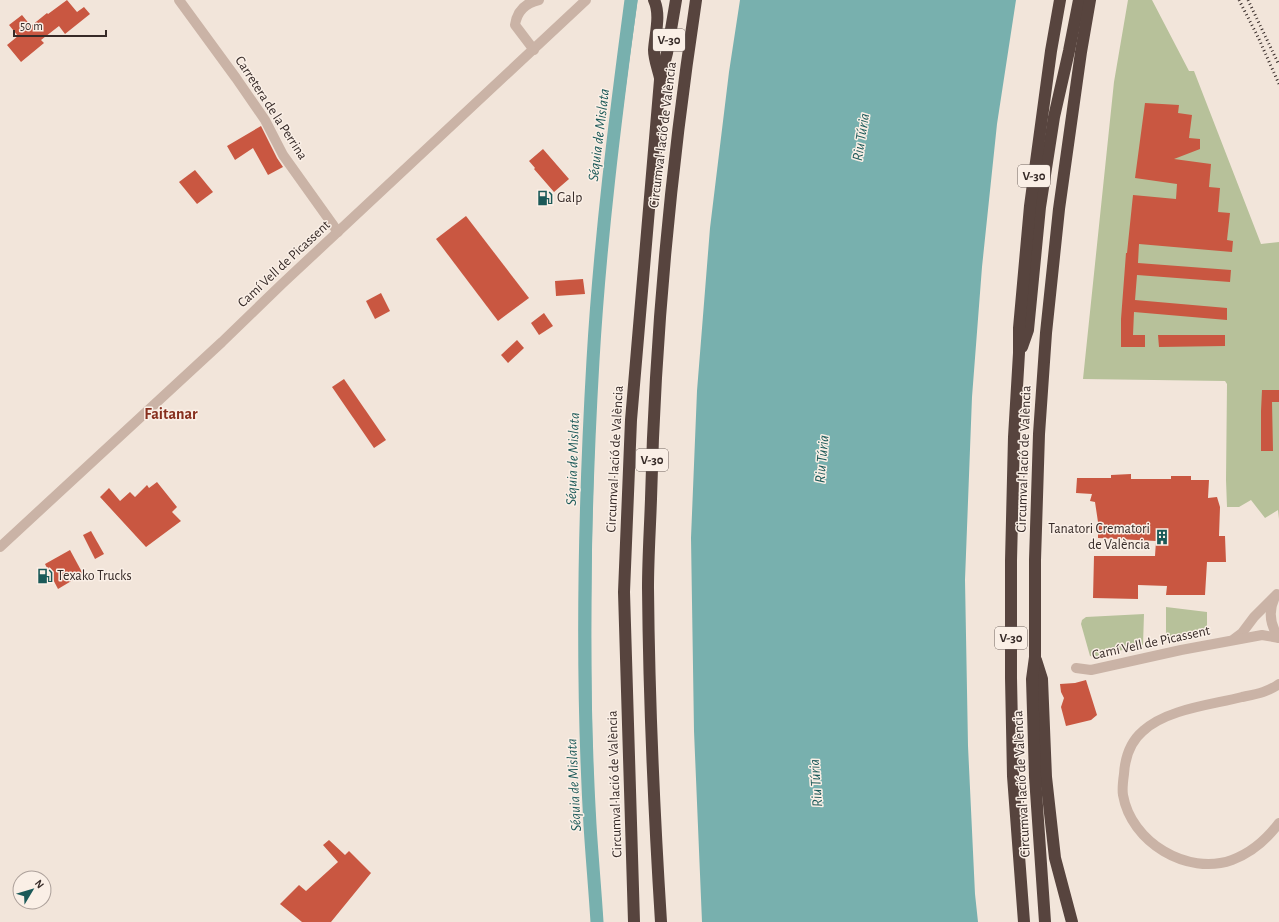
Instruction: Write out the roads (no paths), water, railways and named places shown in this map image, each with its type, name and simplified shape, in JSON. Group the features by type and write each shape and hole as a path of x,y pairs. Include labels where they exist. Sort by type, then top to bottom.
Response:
{"highway":[{"path":"654,0 656,4 657,20 654,52 660,80"},
{"name":"Circumval·lació de València","path":"634,922 624,592 631,420 660,80 667,53 676,0"},
{"name":"Circumval·lació de València","path":"661,922 652,767 648,594 652,421 660,306 672,183 696,0"},
{"name":"Circumval·lació de València","path":"1024,922 1013,776 1011,554 1014,437 1019,328 1030,206 1051,51 1060,0"},
{"path":"1019,353 1028,330 1040,207 1054,117 1079,0"},
{"name":"Circumval·lació de València","path":"1045,922 1035,777 1032,679 1035,657 1035,560 1038,434 1058,209 1090,0"},
{"path":"1035,657 1042,679 1046,777 1055,858 1072,922"}],"street":[{"name":"Carretera de la Perrina","path":"179,0 265,120 283,155 338,232"},
{"path":"534,50 515,25 516,17 524,7 532,1 539,0"},
{"name":"Camí Vell de Picassent","path":"0,547 222,342 283,283 586,0"},
{"name":"Camí Vell de Picassent","path":"1230,641 1242,633 1254,617 1278,593"},
{"path":"1278,593 1270,611 1274,630 1279,638"},
{"name":"Camí Vell de Picassent","path":"1076,668 1091,670 1181,650 1262,635 1279,638"},
{"path":"1279,684 1264,692 1174,713 1158,720 1142,731 1130,747 1125,761 1122,794 1136,828 1147,840 1163,852 1197,863 1213,863 1232,860 1262,842 1279,823"}],"water":[{"name":"Riu Túria","path":"740,0 1016,0 997,124 982,267 972,397 965,580 968,746 975,894 978,922 702,922 694,731 691,538 697,391 710,228 729,72"}],"waterway":[{"name":"Séquia de Mislata","path":"597,922 590,825 585,709 587,476 596,315 604,225 631,0"},
{"name":"Séquia de Mislata","path":"601,922 592,792 590,727 590,597 593,441 599,318 606,235 616,147 636,0"}],"railway":[{"path":"1239,0 1258,37 1279,84"},
{"path":"1248,0 1279,65"}],"place":[{"name":"Galp","path":"545,198"},
{"name":"Tanatori Crematori de València","path":"1162,537"},
{"name":"Texako Trucks","path":"45,576"}],"district":[{"name":"Faitanar","path":"171,414"}]}
